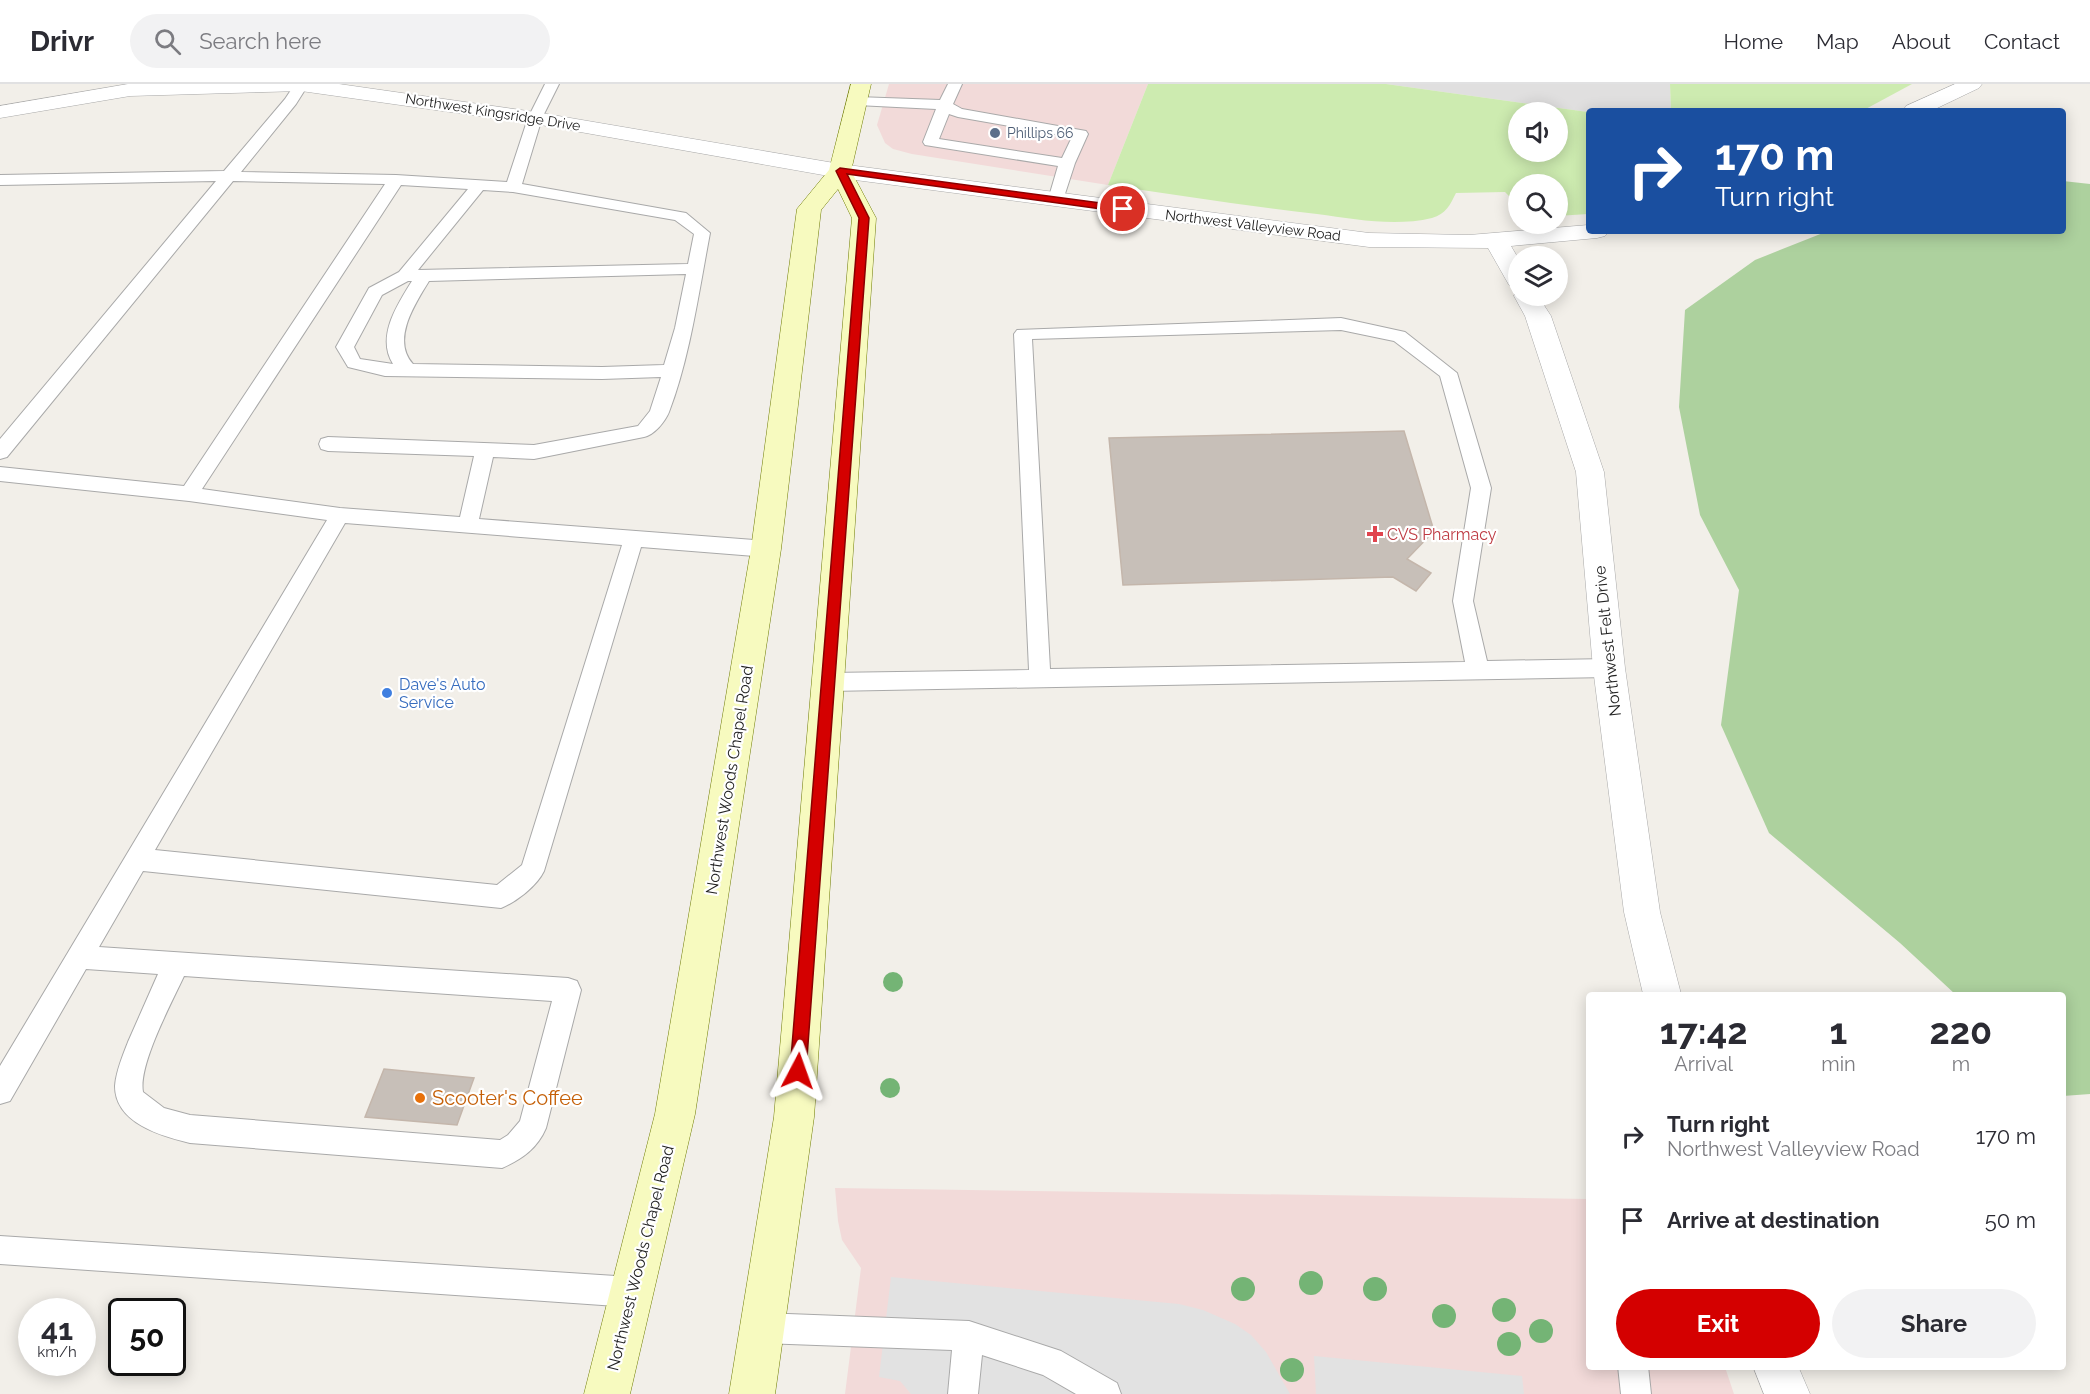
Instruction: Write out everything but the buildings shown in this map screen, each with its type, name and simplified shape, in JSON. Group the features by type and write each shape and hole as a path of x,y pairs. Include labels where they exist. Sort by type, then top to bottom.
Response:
{"main road":[{"name":"Northwest Woods Chapel Road","path":"607,1394 675,1114 766,549 809,208 840,171 859,92"},
{"path":"752,1394 794,1117 864,218 840,171"}],"street":[{"path":"1920,108 1972,84"},
{"name":"Northwest Kingsridge Drive","path":"0,112 144,87 337,87 535,118 840,171"},
{"name":"Northwest Valleyview Road","path":"840,171 1369,240 1469,242 1586,232"},
{"path":"1496,240 1508,262"},
{"name":"Northwest Felt Drive","path":"1532,306 1538,316 1590,472 1609,668 1642,912 1662,992"},
{"path":"1777,1370 1787,1394"}],"lane":[{"path":"513,188 535,118 552,84"},
{"path":"955,84 930,142 1068,163"},
{"path":"0,452 291,101 301,86"},
{"path":"859,92 945,105 958,113 1081,134 1068,163 1056,200"},
{"path":"0,180 228,176 396,180 479,185 513,188 680,216 702,233 684,328 659,413 644,431 534,452 328,444"},
{"path":"189,494 396,180"},
{"path":"408,370 397,356 396,338 414,276 479,185"},
{"path":"671,371 602,373 384,370 354,363 345,347 375,291 414,276 695,269"},
{"path":"1040,679 1023,334 1341,324 1399,336 1448,373 1481,488 1462,601 1478,670"},
{"path":"468,525 485,450"},
{"path":"0,474 189,494 340,514 766,549"},
{"path":"0,1091 340,514"},
{"path":"135,859 501,897 532,871 634,538"},
{"path":"829,682 1609,668"},
{"path":"78,957 568,990 532,1128 518,1145 502,1154 190,1129 162,1122 138,1106 128,1091 131,1068 176,965"},
{"path":"0,1250 631,1292"},
{"path":"762,1328 969,1336 1050,1362 1106,1394"},
{"path":"963,1394 969,1336"},
{"path":"1633,1370 1636,1394"}],"shaded area":[{"path":"889,84 1148,84 1108,185 893,149 885,143 877,125"},
{"path":"1386,84 1670,84 1671,108 1586,108 1586,112 1568,109 1568,102 1516,102"},
{"path":"835,1188 1586,1199 1586,1370 1726,1370 1734,1394 845,1394 861,1268 842,1240"},
{"path":"891,1277 1179,1304 1203,1310 1235,1324 1251,1335 1266,1352 1290,1394 911,1394 900,1381 879,1377"},
{"path":"1314,1356 1522,1376 1524,1394 1316,1394"}],"green space":[{"path":"1148,84 1386,84 1516,102 1508,102 1508,162 1568,162 1568,109 1586,112 1586,214 1568,215 1568,174 1508,174 1508,195 1505,192 1456,193 1447,209 1441,214 1418,221 1360,220 1108,185"},
{"path":"1670,84 1912,84 1868,108 1671,108"},
{"path":"2066,181 2090,184 2090,1094 2066,1096 2066,992 1953,992 1900,943 1769,833 1721,725 1739,590 1700,515 1679,407 1685,310 1755,260 1820,234 2066,234"}],"place":[{"name":"Phillips 66","path":"995,133"},
{"name":"CVS Pharmacy","path":"1375,534"},
{"name":"Dave's Auto Service","path":"387,693"},
{"name":"Scooter's Coffee","path":"420,1098"}],"route":[{"path":"798,1071 864,218 840,171 1123,209"}]}
